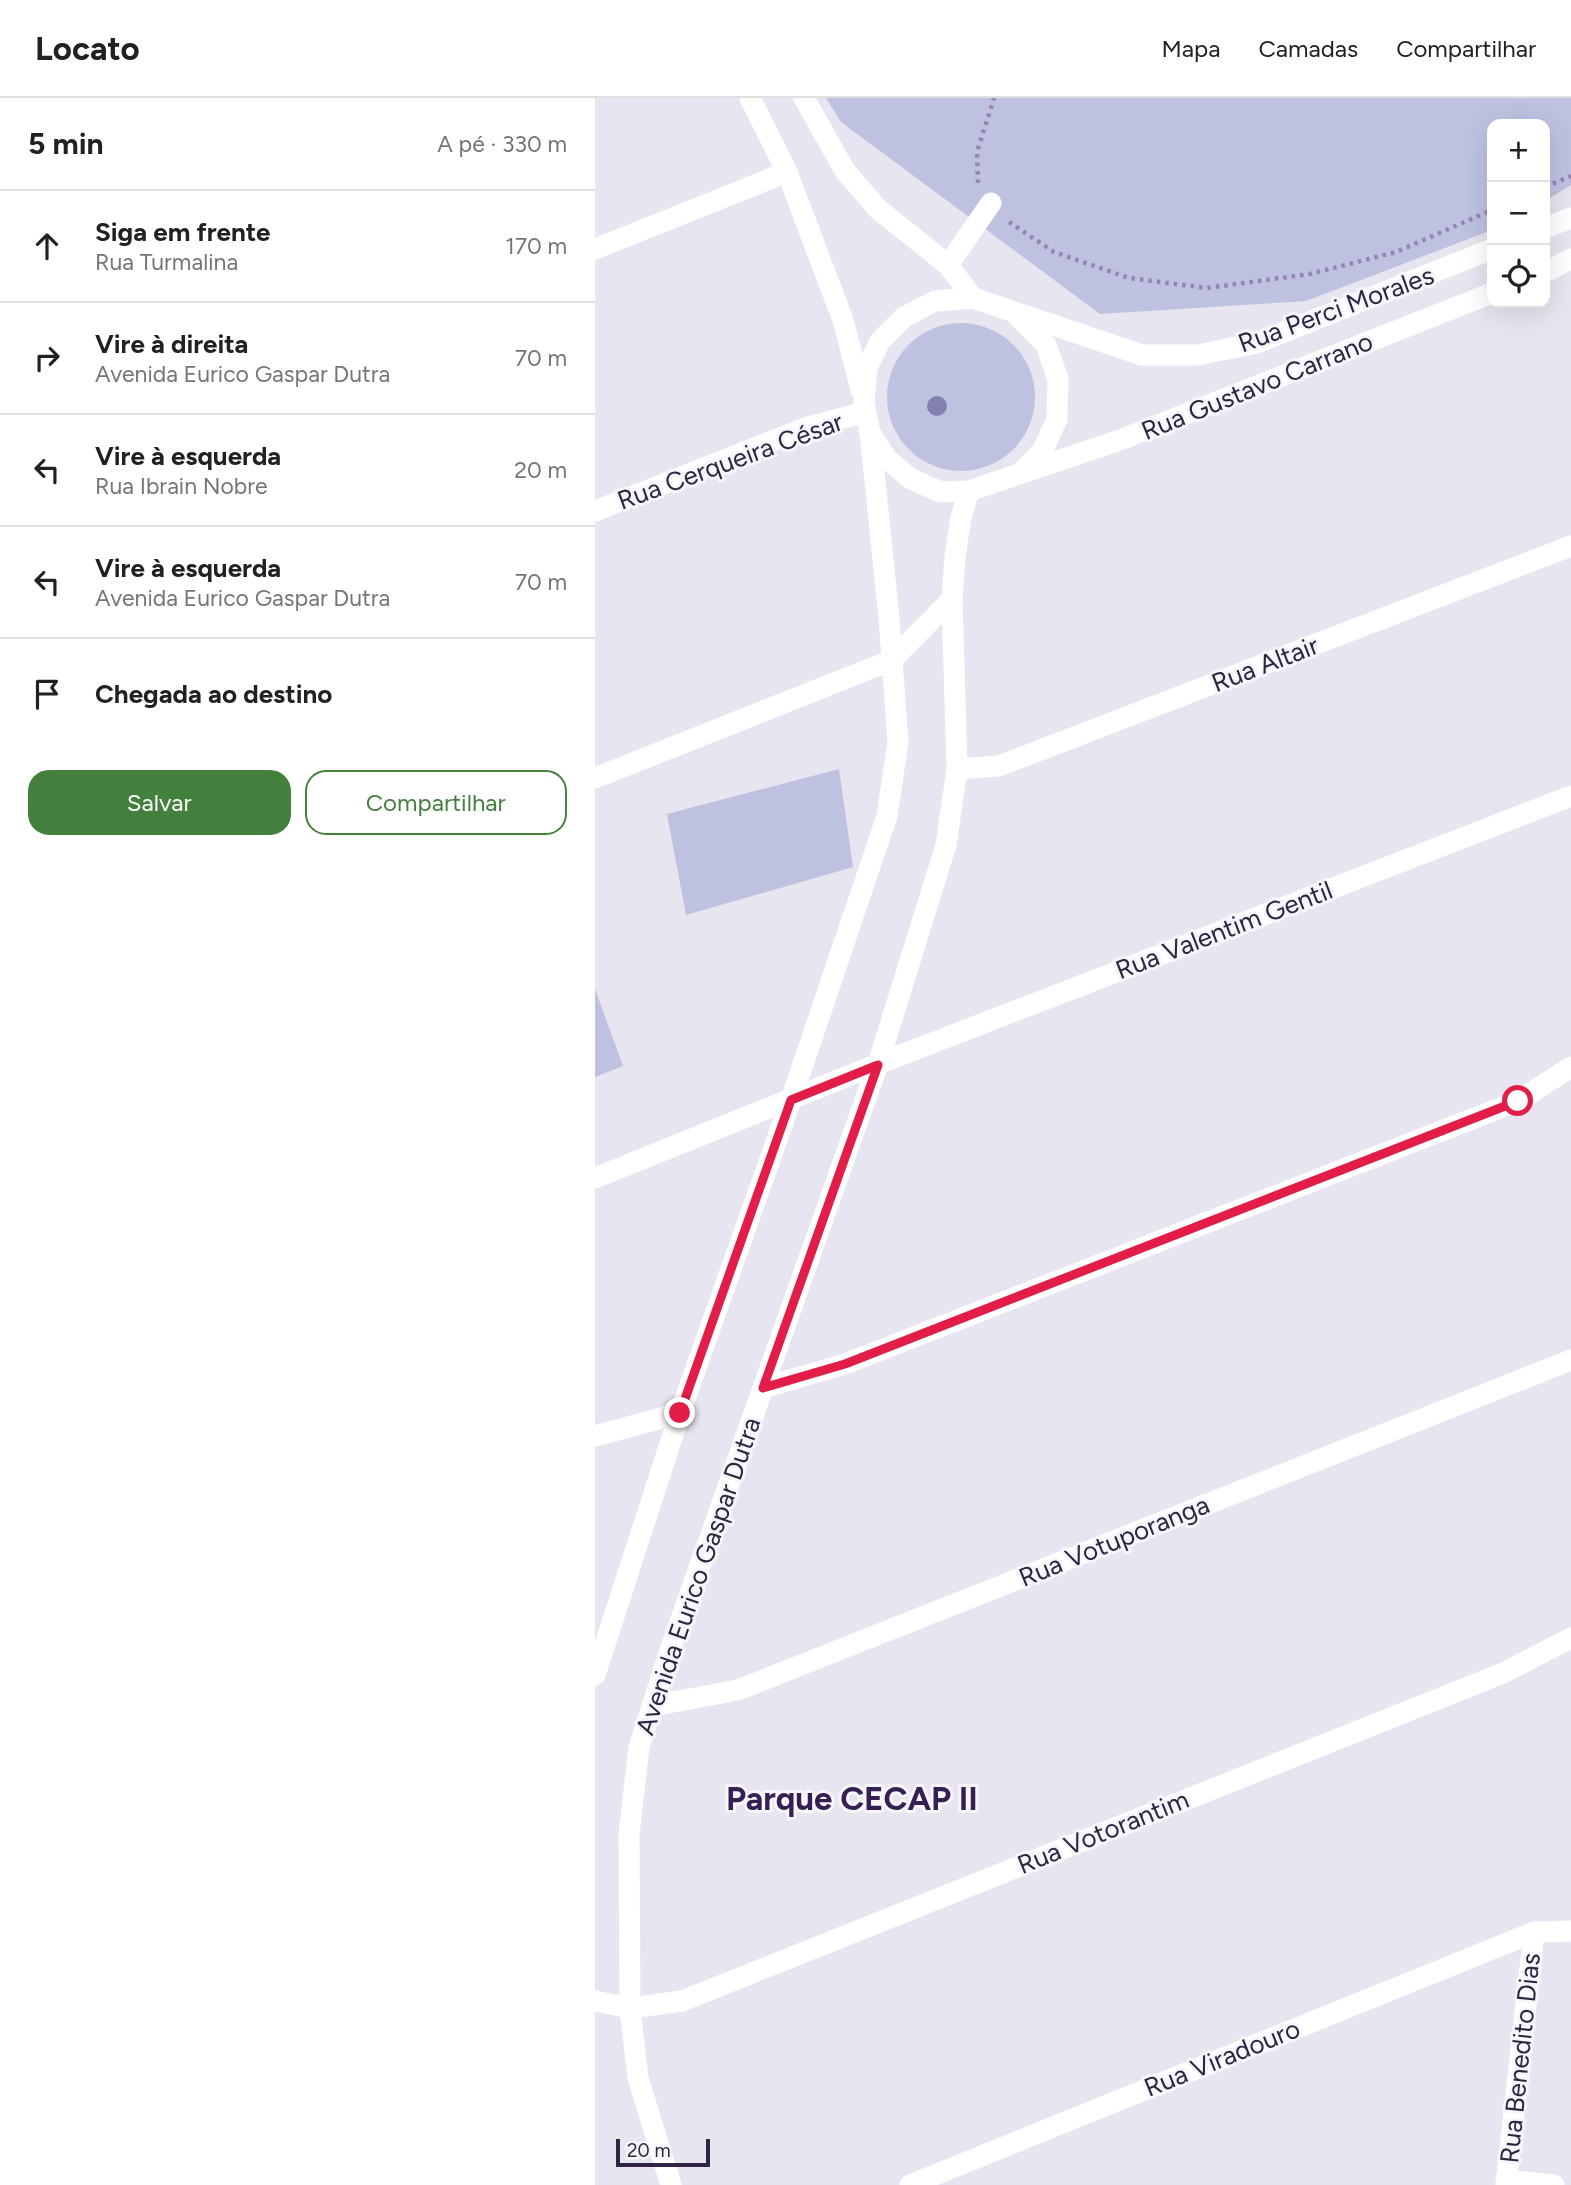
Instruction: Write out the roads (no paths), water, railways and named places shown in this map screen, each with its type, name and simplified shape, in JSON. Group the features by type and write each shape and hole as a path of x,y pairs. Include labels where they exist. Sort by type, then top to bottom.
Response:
{"street":[{"path":"595,1675 680,1413 791,1100 887,816 898,743 867,415 867,368 880,341 904,317 935,301 973,298 1015,313 1045,345 1058,379 1057,419 1043,450 1019,474 969,491 941,492 911,480 887,459 867,415 843,320 787,172 750,98"},
{"path":"804,98 845,171 879,209 948,265 973,298"},
{"path":"595,249 787,172"},
{"path":"948,265 991,202"},
{"path":"1550,226 1571,218"},
{"name":"Rua Perci Morales","path":"1015,313 1142,355 1196,355 1257,343 1487,251"},
{"path":"1550,270 1571,259"},
{"name":"Rua Gustavo Carrano","path":"1019,474 1120,440 1487,295"},
{"name":"Rua Cerqueira César","path":"595,511 808,427 867,415"},
{"name":"Avenida Eurico Gaspar Dutra","path":"671,2185 638,2078 630,2008 629,1834 639,1747 878,1065 946,845 957,769 953,599 961,517 969,491"},
{"name":"Rua Altair","path":"957,769 999,766 1571,546"},
{"path":"595,778 892,660 953,599"},
{"name":"Rua Valentim Gentil","path":"595,1178 1571,796"},
{"path":"763,1388 845,1364 1518,1101 1571,1067"},
{"name":"Rua Votuporanga","path":"652,1706 738,1690 1571,1360"},
{"path":"595,1436 680,1413"},
{"name":"Rua Votorantim","path":"595,2001 630,2008 682,2001 1503,1673 1571,1638"},
{"path":"1534,1932 1571,1931"},
{"name":"Rua Benedito Dias","path":"1506,2183 1534,1932"},
{"name":"Rua Viradouro","path":"910,2185 1534,1932"},
{"path":"1506,2183 1555,2185"}],"district":[{"name":"Parque CECAP II","path":"852,1798"}]}
